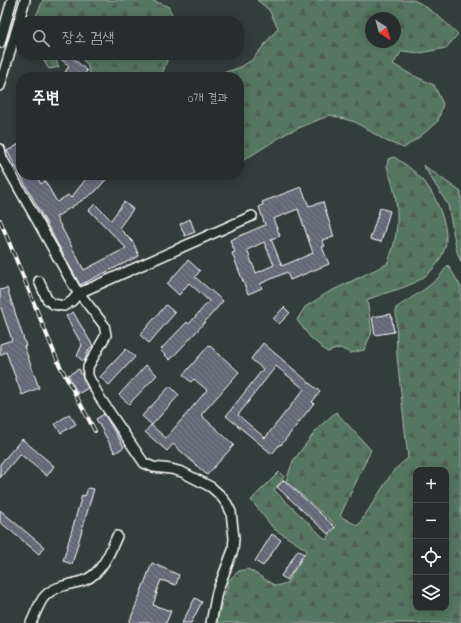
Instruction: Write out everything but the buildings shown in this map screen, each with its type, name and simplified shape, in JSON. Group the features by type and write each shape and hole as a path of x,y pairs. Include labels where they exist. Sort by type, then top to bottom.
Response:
{"street":[{"path":"0,43 12,0"},
{"path":"20,16 25,0"},
{"path":"0,86 16,31"},
{"path":"0,149 2,158 79,293 104,325 106,335 88,367 88,376 100,398 131,446 144,463 153,467 182,472 211,487 220,494 231,512 234,538 233,550 217,592 211,623"},
{"path":"39,280 47,298 53,304 64,306 72,301 79,293 252,216"},
{"path":"31,623 45,596 53,590 86,580 98,571 117,536"}],"green space":[{"path":"43,0 150,0 168,6 173,16 36,16"},
{"path":"257,0 414,0 426,7 458,34 446,48 420,53 402,51 393,64 434,85 443,104 438,121 404,148 386,141 355,122 330,115 287,133 244,160 244,72 226,72 241,67 252,60 278,28 269,10"},
{"path":"43,60 56,60 59,67 49,69"},
{"path":"83,60 167,60 163,72 89,72 87,64"},
{"path":"394,157 419,176 433,196 445,225 446,243 443,252 434,268 424,277 416,282 367,300 372,332 364,350 351,353 340,348 327,352 310,337 297,320 305,307 329,292 387,264 393,249 397,226 397,210 394,188 387,166 388,159"},
{"path":"423,165 461,192 461,262 457,252 448,205"},
{"path":"448,265 461,287 461,623 216,623 229,580 239,571 248,569 276,586 287,583 307,550 274,529 251,500 279,472 284,477 274,490 326,540 337,526 286,481 293,461 318,428 336,412 371,450 340,516 358,526 394,470 408,458 397,356 396,308 423,290 439,276"}],"railway":[{"path":"0,220 59,364 95,431"}]}
